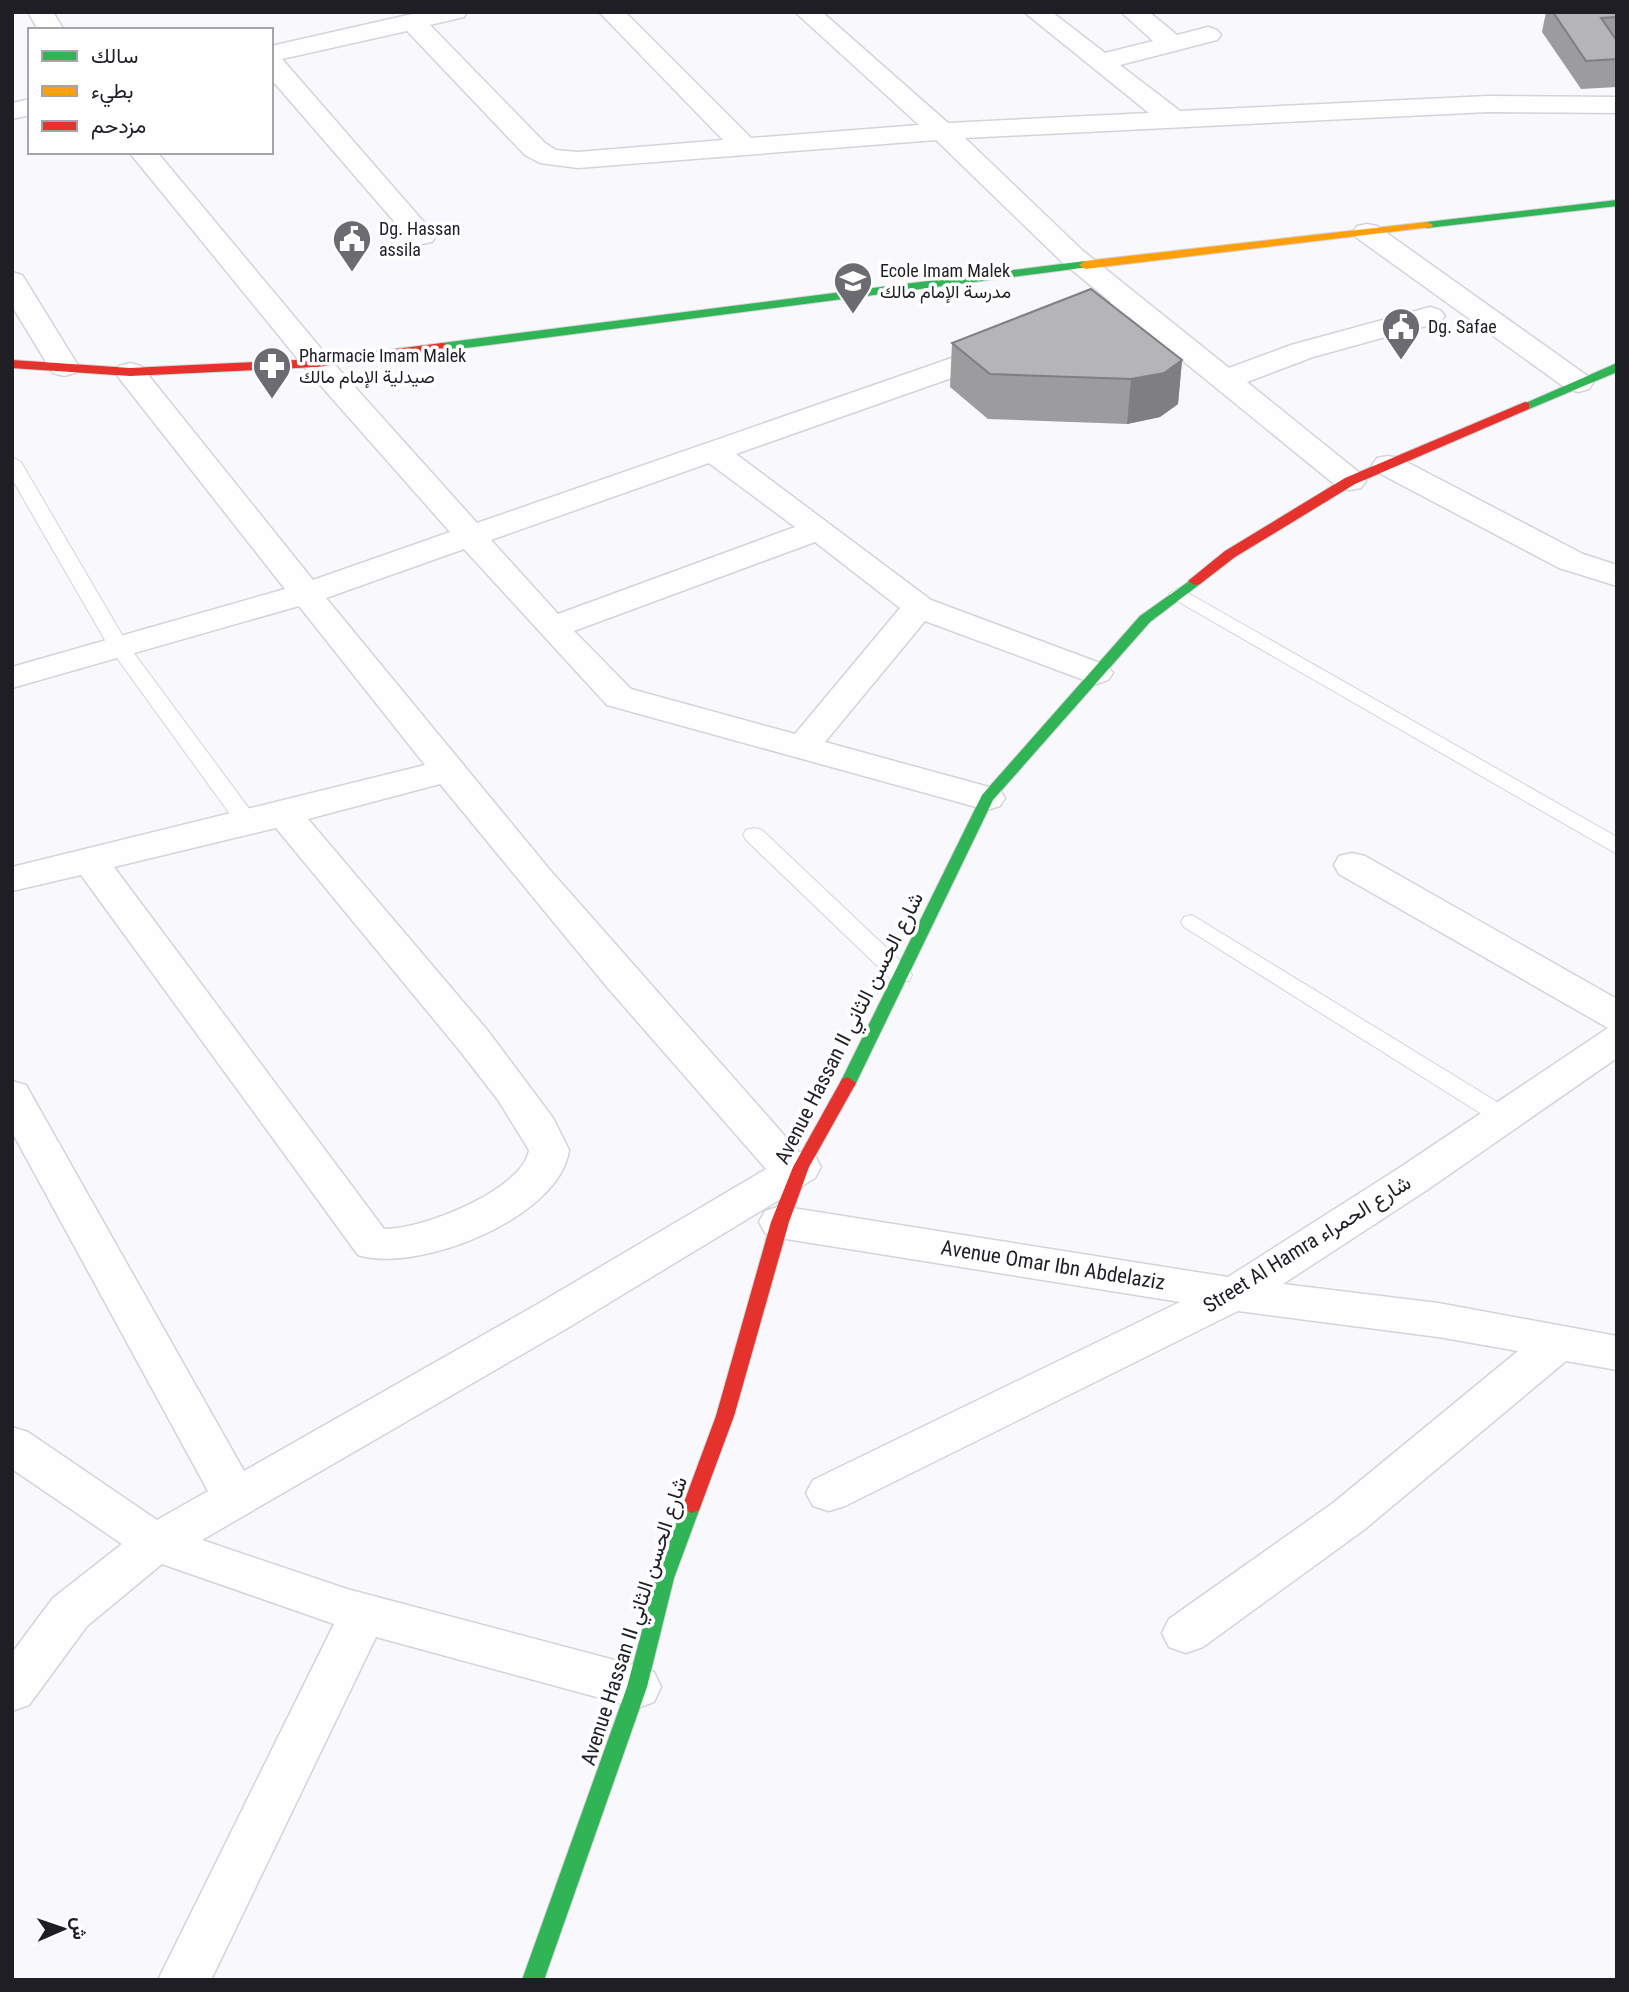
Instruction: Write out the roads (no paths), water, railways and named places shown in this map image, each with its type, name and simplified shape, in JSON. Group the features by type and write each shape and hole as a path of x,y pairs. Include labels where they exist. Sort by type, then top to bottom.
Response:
{"street":[{"path":"12,14 20,12"},
{"path":"40,12 50,28"},
{"path":"273,54 455,12"},
{"path":"611,12 743,145"},
{"path":"807,12 942,131 1083,265 1223,381 1350,481"},
{"path":"1036,12 1173,119"},
{"path":"1133,12 1173,44"},
{"path":"413,22 535,149 550,157 578,160 942,131 1488,104 1617,105"},
{"path":"1100,62 1208,35"},
{"path":"273,65 422,236"},
{"path":"144,154 317,363 552,628 619,697 988,798"},
{"path":"12,364 130,372 317,363 1083,265 1617,203"},
{"path":"1367,232 1578,383"},
{"path":"12,281 64,367"},
{"path":"12,678 305,594 1133,304"},
{"path":"1223,381 1301,351 1430,316"},
{"name":"Avenue Hassan II شارع الحسن الثاني","path":"533,1980 637,1687 665,1578 725,1416 797,1170 867,1048 988,798 1145,619 1270,528 1350,481 1617,367"},
{"path":"12,1690 70,1612 156,1543 551,1317 797,1170 711,1083 599,952 305,594 130,372"},
{"path":"714,452 919,607 1096,673"},
{"path":"1388,465 1571,561 1617,576"},
{"path":"552,628 819,530"},
{"path":"802,748 919,607"},
{"path":"12,879 266,819 450,770"},
{"path":"90,860 373,1244 392,1247 418,1242 479,1217 510,1200 547,1164 549,1148 539,1126 500,1074 266,819"},
{"path":"1352,865 1612,1042"},
{"name":"Street Al Hamra شارع الحمراء","path":"829,1493 1234,1294 1504,1117 1612,1042"},
{"path":"12,1095 235,1497"},
{"name":"Avenue Omar Ibn Abdelaziz","path":"780,1222 1234,1294 1438,1320 1617,1353"},
{"path":"1186,1633 1349,1516 1559,1342"},
{"path":"12,1445 156,1543 363,1614 637,1687"},
{"path":"184,1980 363,1614"}],"lane":[{"path":"12,462 119,648 266,819"},
{"path":"1179,594 1617,847"},
{"path":"754,835 901,975"},
{"path":"1192,922 1504,1117"}],"place":[{"name":"Dg. Hassan assila","path":"352,273"},
{"name":"Ecole Imam Malek مدرسة الإمام مالك","path":"853,315"},
{"name":"Dg. Safae","path":"1401,361"},
{"name":"Pharmacie Imam Malek صيدلية الإمام مالك","path":"272,400"}]}
